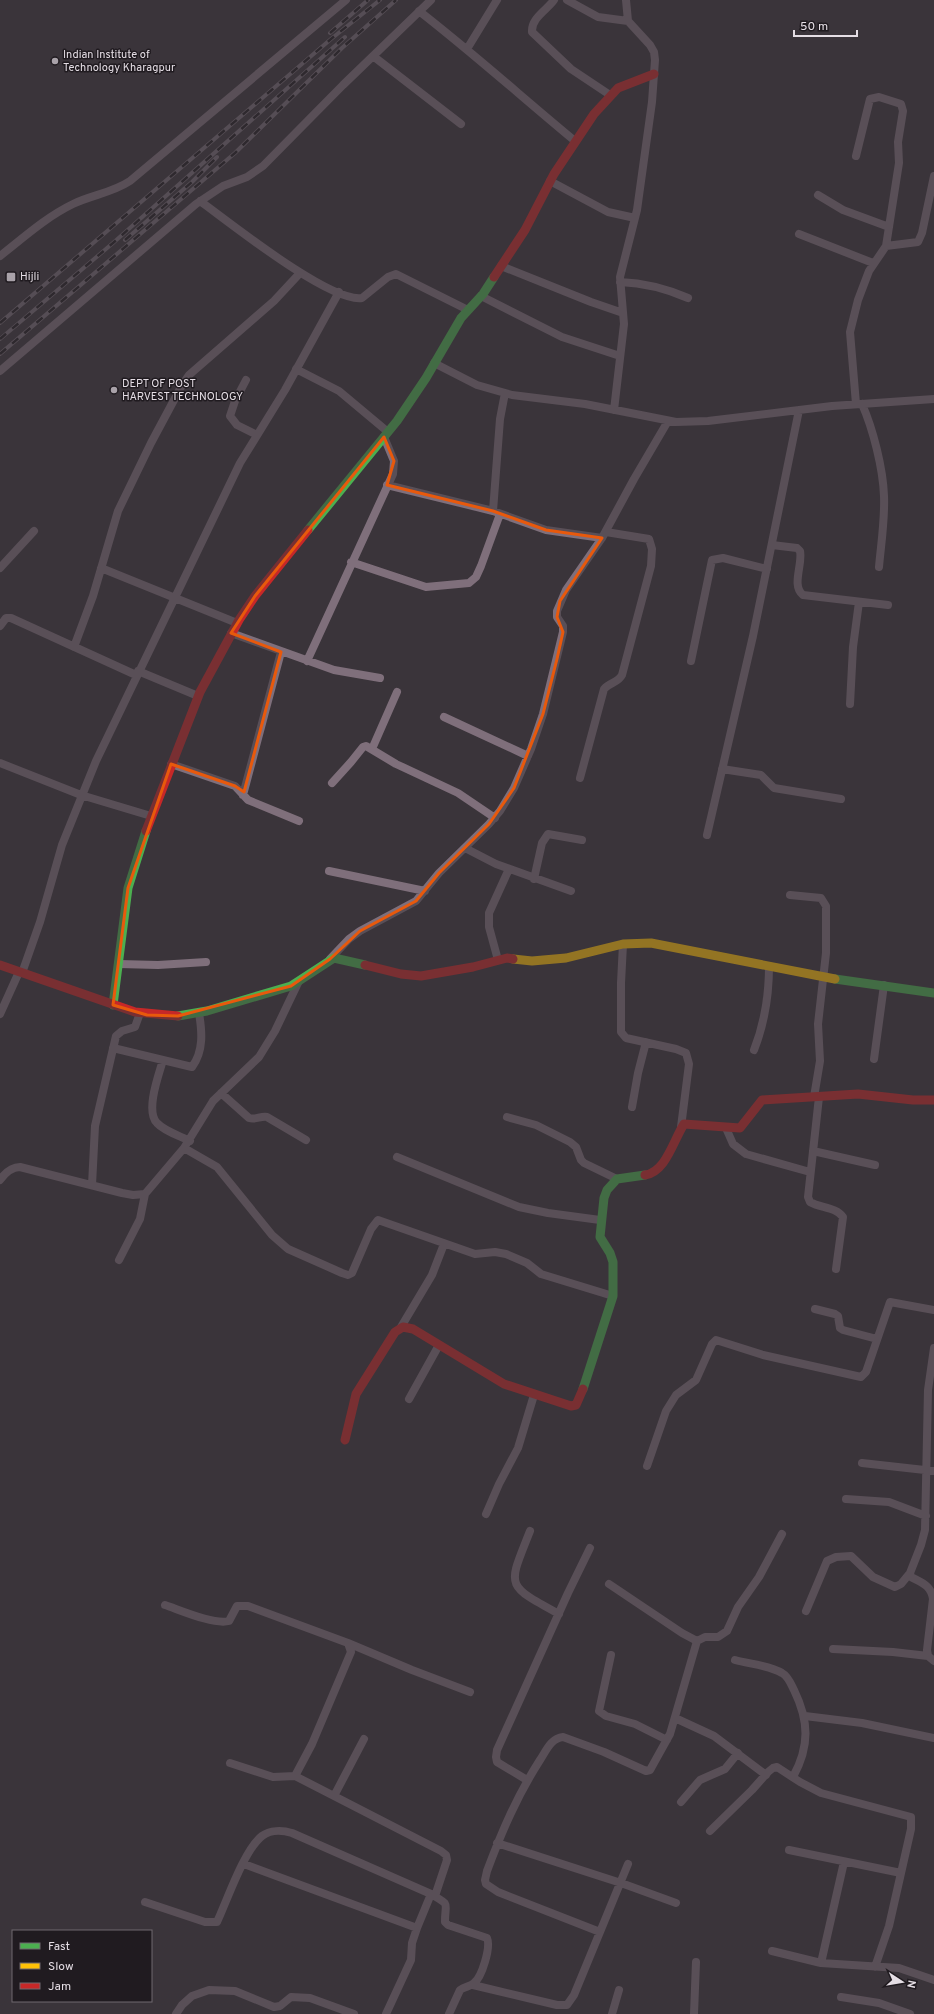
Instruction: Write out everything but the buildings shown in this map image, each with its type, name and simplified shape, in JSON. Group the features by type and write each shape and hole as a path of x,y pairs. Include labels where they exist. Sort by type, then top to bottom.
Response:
{"street":[{"path":"0,256 39,225 74,203 120,188 130,181 346,0"},
{"path":"0,370 200,201 222,186 254,173 431,0"},
{"path":"467,49 497,0"},
{"path":"554,0 536,19 533,24 532,32 571,69 610,95"},
{"path":"567,0 598,17 628,21"},
{"path":"614,410 624,324 620,282 634,218 648,134 654,74 654,52 628,21 626,0"},
{"path":"420,11 575,141"},
{"path":"373,56 462,124"},
{"path":"113,1005 128,888 151,816 198,696 231,633 255,596 348,483 412,400 460,318 481,296 525,230 550,181 575,141 610,95 618,88 654,74"},
{"path":"856,156 870,99 879,97 901,104 903,111 898,142 899,163 886,246 873,263 858,300 850,332 859,404 870,423 884,489 884,508 879,567"},
{"path":"886,246 918,242 922,233 934,176"},
{"path":"550,181 608,212 634,218"},
{"path":"818,195 843,210 889,227"},
{"path":"200,201 300,273 351,297 362,298 388,277 396,274 468,310"},
{"path":"799,234 873,263"},
{"path":"501,266 565,292 623,313"},
{"path":"74,647 93,596 118,511 151,443 181,387 189,376 274,301 300,273"},
{"path":"620,282 643,283 669,290 688,298"},
{"path":"0,1014 21,972 40,922 62,845 81,795 137,673 174,597 191,566 240,463 296,369 339,292"},
{"path":"481,296 562,337 620,356"},
{"path":"434,363 477,385 505,393 585,404 668,421 687,423 859,404 934,399"},
{"path":"296,369 339,391 386,434 394,461 393,474 351,562 307,662"},
{"path":"246,380 235,401 230,416 237,425 257,434"},
{"path":"351,562 426,587 469,583 476,577 481,566 497,513 500,419 505,393"},
{"path":"707,835 767,569 799,410"},
{"path":"0,964 113,1005 140,1013 178,1016 199,1013 298,983 330,959 349,939 360,931 406,908 416,901 439,872 494,818 514,788 528,756 543,714 563,632 563,626 557,617 560,602 576,572 604,535 634,479 668,421"},
{"path":"387,485 497,513 546,530 649,539 652,549 647,585 622,675 617,682 608,684 604,689 580,778"},
{"path":"0,568 34,531"},
{"path":"772,545 797,548 800,551 797,585 800,592 803,594 888,605"},
{"path":"691,661 712,560 723,558 767,569"},
{"path":"101,568 237,623"},
{"path":"850,704 853,646 859,602"},
{"path":"0,626 6,618 11,618 74,647 198,696"},
{"path":"231,633 307,662 342,672 380,678"},
{"path":"243,795 281,652"},
{"path":"372,749 397,692"},
{"path":"444,717 528,756"},
{"path":"332,783 363,747 366,746 396,764 458,793 494,818"},
{"path":"0,763 81,795 151,816"},
{"path":"171,764 235,786 248,800 299,821"},
{"path":"722,769 761,775 774,788 841,799"},
{"path":"534,879 542,843 548,834 552,833 582,840"},
{"path":"465,848 509,869 571,891"},
{"path":"498,960 489,927 489,913 509,869"},
{"path":"329,871 425,891"},
{"path":"790,895 821,898 826,906 823,976 818,1024 820,1061 808,1190 810,1202 836,1211 843,1217 836,1269"},
{"path":"330,959 339,958 401,974 421,976 473,967 511,958 525,961 566,958 624,944 651,943 823,976 934,993"},
{"path":"507,1117 536,1124 570,1142 576,1146 581,1160 584,1163 617,1179 651,1174 663,1165 681,1127 689,1064 688,1058 682,1051 626,1038 622,1035 620,1027 624,944"},
{"path":"119,964 158,965 206,962"},
{"path":"754,1050 763,1027 767,1006 769,966"},
{"path":"119,1260 140,1219 145,1194 190,1141 209,1107 220,1093 247,1070 267,1046 298,983"},
{"path":"874,1059 884,985"},
{"path":"92,1186 95,1126 113,1048 118,1033 135,1027 140,1013"},
{"path":"113,1048 189,1067 194,1065 202,1039 199,1013"},
{"path":"632,1107 638,1072 646,1042"},
{"path":"163,1060 153,1099 153,1118 159,1126 190,1141"},
{"path":"220,1093 249,1118 253,1119 262,1116 267,1117 306,1140"},
{"path":"681,1127 684,1124 690,1123 726,1128 740,1128 745,1125 759,1104 766,1099 858,1094 913,1100 934,1100"},
{"path":"726,1128 733,1144 746,1154 810,1172"},
{"path":"184,1148 218,1167 272,1235 288,1249 348,1275 355,1268 371,1229 378,1220 475,1254 495,1252 506,1254 527,1263 541,1274 613,1296"},
{"path":"812,1151 875,1165"},
{"path":"397,1157 519,1207 548,1213 600,1220"},
{"path":"0,1179 9,1170 14,1167 20,1167 133,1195 145,1194"},
{"path":"401,1327 407,1326 413,1329 493,1378 534,1395 571,1406 576,1405 579,1402 613,1296 613,1262 610,1253 600,1237 600,1220 607,1190 617,1179"},
{"path":"345,1440 356,1394 395,1332 401,1327 432,1275 444,1244"},
{"path":"646,1466 666,1412 676,1395 696,1380 716,1340 763,1355 861,1377 866,1372 890,1302 934,1310"},
{"path":"815,1309 838,1316 840,1328 843,1330 877,1340"},
{"path":"409,1399 439,1345"},
{"path":"806,1611 827,1561 831,1558 851,1556 873,1577 895,1587 901,1584 910,1573 921,1545 926,1516 930,1471 928,1390 934,1348"},
{"path":"486,1514 496,1488 518,1448 534,1395"},
{"path":"862,1464 930,1471"},
{"path":"846,1499 896,1504 926,1516"},
{"path":"530,1531 515,1569 514,1583 520,1591 559,1614"},
{"path":"600,1932 498,1892 486,1884 485,1880 487,1871 516,1799 550,1746 558,1737 563,1737 604,1752 646,1772 653,1766 667,1740 675,1718 691,1656 697,1641 705,1637 718,1637 727,1631 738,1607 760,1577 782,1534"},
{"path":"527,1780 497,1762 496,1757 559,1614 590,1548"},
{"path":"833,1649 893,1652 931,1659 932,1591 928,1586 911,1577 910,1573"},
{"path":"609,1584 682,1633 697,1641"},
{"path":"165,1605 215,1621 225,1622 229,1621 237,1606 248,1606 348,1643 412,1670 470,1692"},
{"path":"295,1776 312,1744 351,1652 348,1643"},
{"path":"611,1655 599,1711 606,1716 635,1724 667,1740"},
{"path":"735,1660 782,1673 790,1682 803,1708 806,1728 803,1750 799,1767 793,1777"},
{"path":"805,1716 862,1723 934,1738"},
{"path":"675,1718 714,1736 766,1774"},
{"path":"334,1796 364,1739"},
{"path":"680,1802 700,1780 725,1769 738,1753"},
{"path":"230,1763 273,1777 295,1776 441,1851 446,1855 445,1868 416,1928 412,1943 411,1960 386,2014"},
{"path":"710,1831 766,1774 773,1768 777,1767 814,1790 831,1796 911,1817 911,1829 889,1926 875,1967"},
{"path":"145,1902 205,1922 216,1922 232,1885 260,1837 271,1832 283,1830 433,1895 445,1902 447,1905 445,1922 448,1926 482,1936 488,1942 488,1952 480,1976 473,1985 460,1990 449,2014"},
{"path":"497,1843 621,1883 676,1903"},
{"path":"789,1850 901,1873"},
{"path":"822,1962 844,1862"},
{"path":"244,1864 416,1928"},
{"path":"473,1985 557,2005 567,2005 574,1995 628,1864"},
{"path":"772,1951 822,1962 899,1968 934,1980"},
{"path":"694,2014 696,1962"},
{"path":"176,2014 182,2005 192,1996 209,1990 235,1991 274,2007 280,2006 291,1997 310,1998 354,2014"},
{"path":"612,2014 619,1990"},
{"path":"841,1997 868,2000 910,2014"}],"highlighted area":[{"path":"384,437 394,461 387,485 493,511 546,530 602,538 560,601 557,617 563,632 557,659 543,714 514,788 489,824 439,873 416,901 360,931 330,959 291,986 178,1016 147,1015 113,1005 128,888 171,764 235,786 244,792 281,652 231,633 255,596"}],"railway":[{"path":"330,33 368,0"},
{"path":"0,323 331,39 380,0"},
{"path":"0,354 235,153 342,48 396,0"},
{"path":"0,339 113,243 345,37"},
{"path":"125,240 192,182 217,157"}],"traffic: fast":[{"path":"308,530 397,421 426,378 461,318 483,294 494,277"},
{"path":"113,1005 128,888 146,831"},
{"path":"178,1016 207,1011 291,986 334,958 365,965"},
{"path":"835,979 934,993"},
{"path":"583,1389 613,1296 613,1262 610,1253 600,1237 604,1198 607,1190 617,1179 645,1175"}],"traffic: slow":[{"path":"513,959 532,961 566,958 623,944 651,943 835,979"}],"traffic: jam":[{"path":"494,277 525,230 554,174 594,114 618,88 654,74"},
{"path":"146,831 200,692 239,620 255,596 308,530"},
{"path":"365,965 401,974 421,976 473,967 507,958 513,959"},
{"path":"0,965 135,1012 178,1016"},
{"path":"645,1175 652,1173 664,1162 684,1124 740,1128 762,1100 858,1094 913,1100 934,1100"},
{"path":"345,1440 356,1394 395,1332 403,1327 413,1329 504,1384 571,1406 576,1405 583,1389"}],"place":[{"name":"Indian Institute of Technology Kharagpur","path":"55,61"},
{"name":"Hijli","path":"11,277"},
{"name":"DEPT OF POST HARVEST TECHNOLOGY","path":"114,390"}]}
